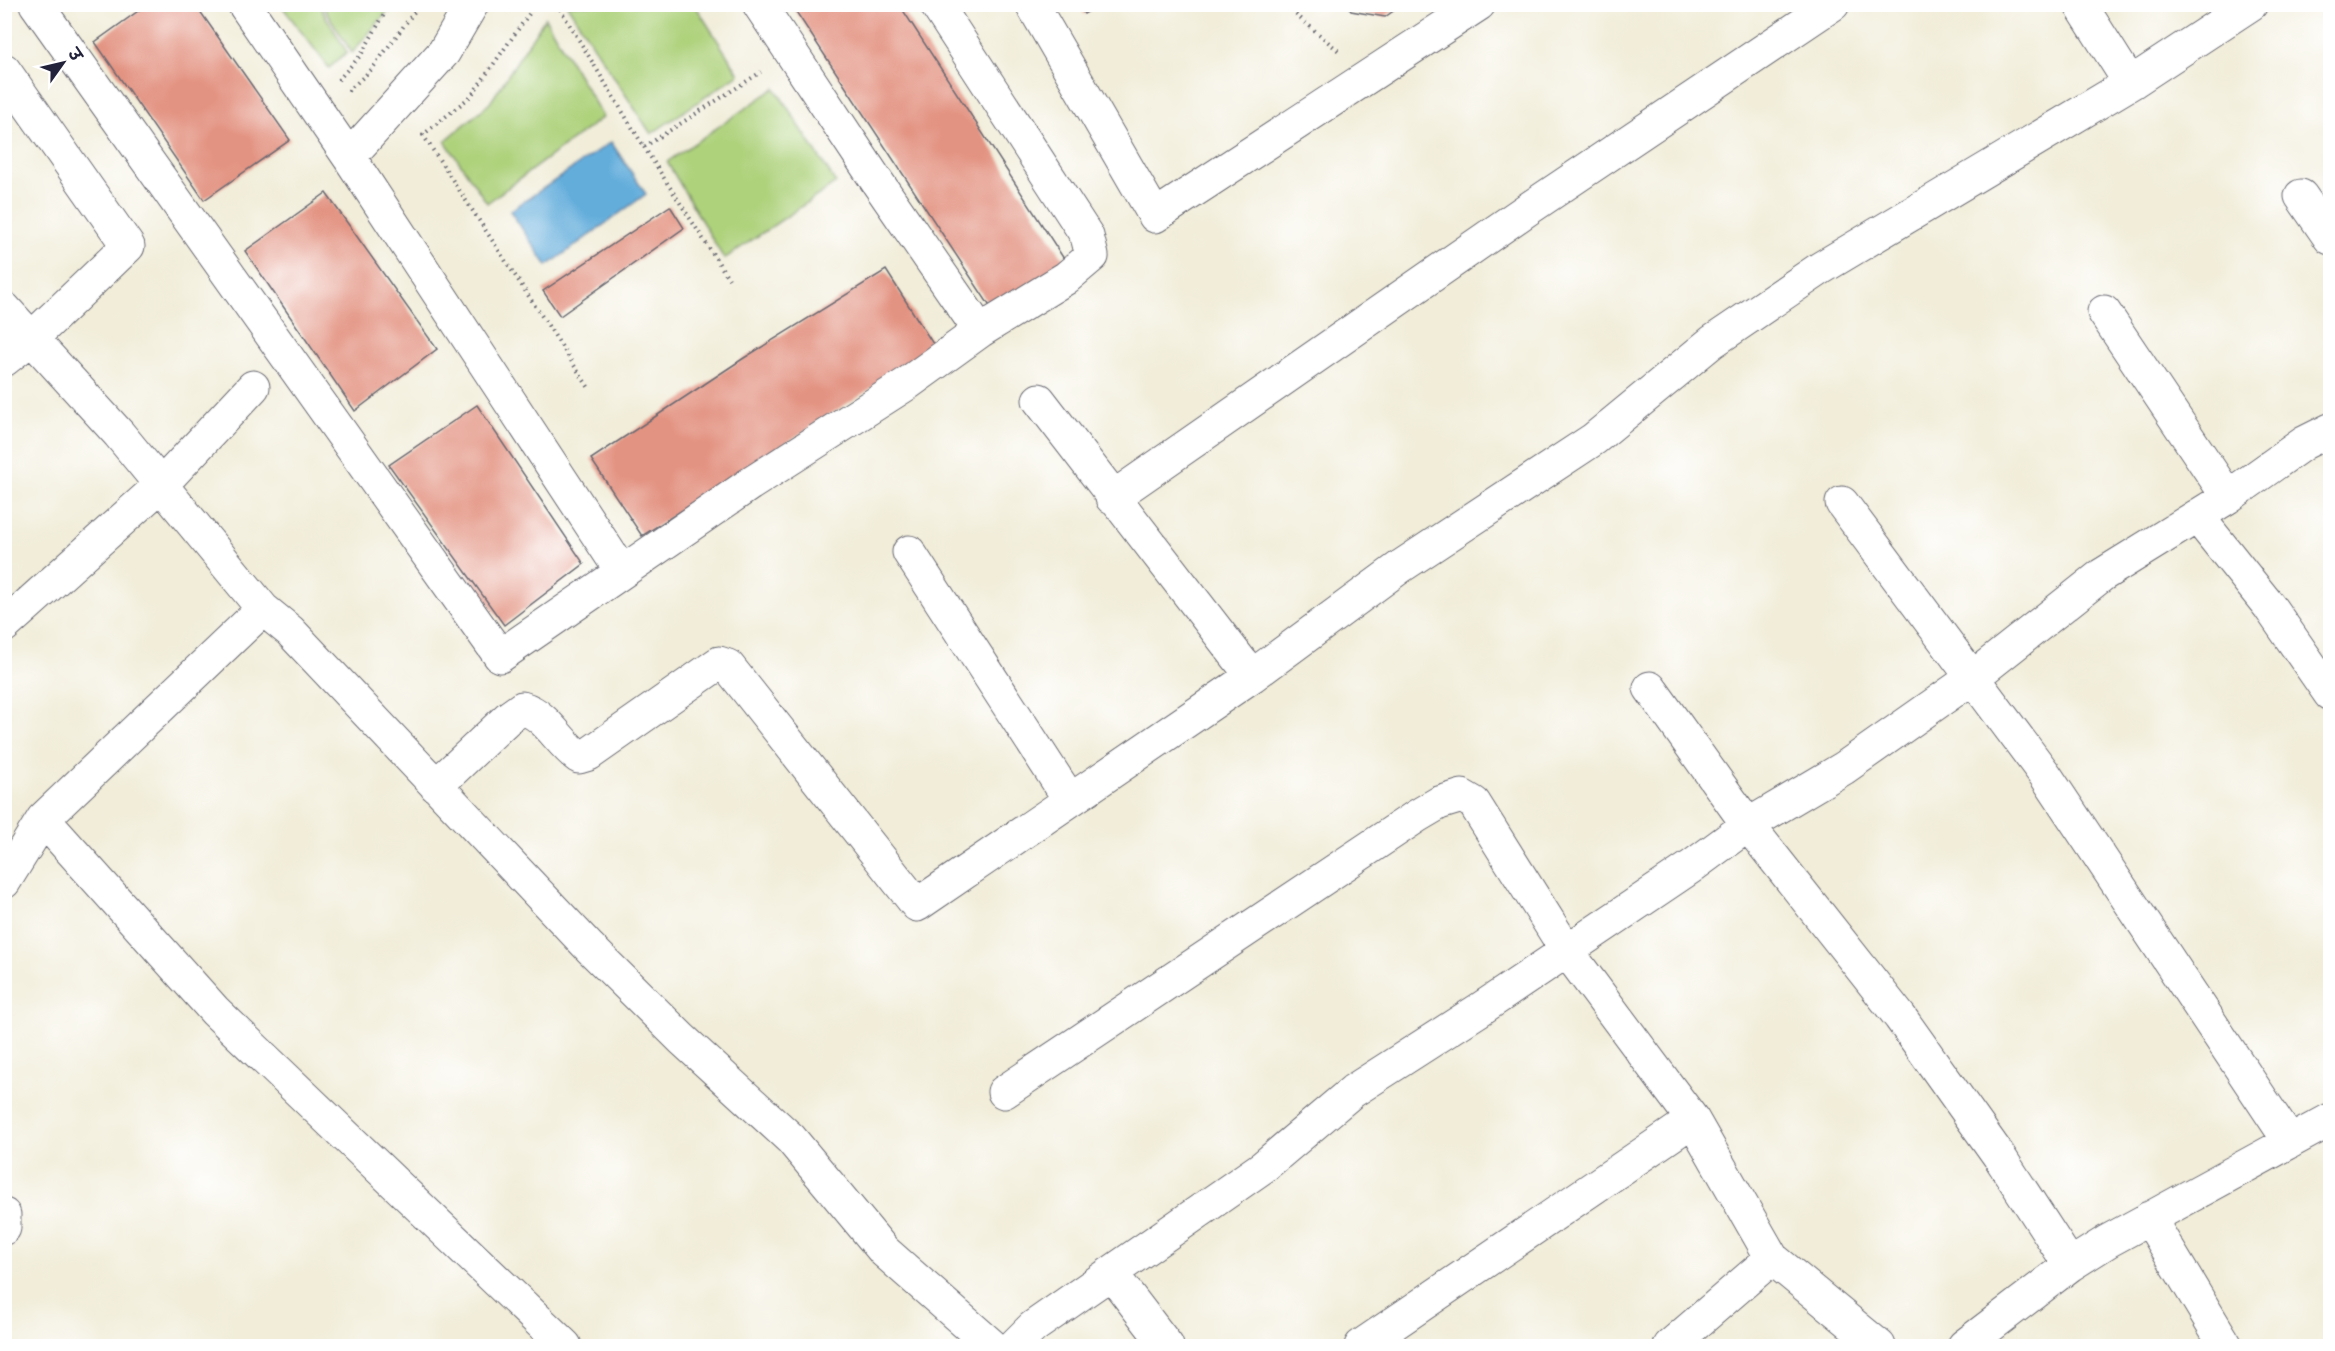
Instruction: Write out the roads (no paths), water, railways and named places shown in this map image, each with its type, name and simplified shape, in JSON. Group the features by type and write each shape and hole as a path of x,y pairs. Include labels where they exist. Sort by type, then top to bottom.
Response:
{"street":[{"path":"36,4 500,656 750,484 908,382 981,331 1066,278 1092,256 1087,236 936,4"},
{"path":"244,4 349,157 622,572"},
{"path":"349,157 444,52 472,4"},
{"path":"759,4 871,173 981,331"},
{"path":"1032,4 1155,216 1479,4"},
{"path":"1112,498 1528,209 1833,4"},
{"path":"2080,4 2130,83"},
{"path":"436,786 508,718 522,708 539,715 579,757 589,754 719,663 728,666 917,905 1252,676 1400,567 1594,440 1712,342 1821,268 2130,83 2251,4"},
{"path":"4,360 32,338 128,246 6,74"},
{"path":"2301,196 2331,238"},
{"path":"4,308 162,484 263,609 290,631 436,786 682,1040 790,1139 884,1251 993,1347"},
{"path":"2104,312 2228,497"},
{"path":"4,626 162,484 253,387"},
{"path":"1039,400 1112,498 1252,676"},
{"path":"1014,1347 1033,1327 1263,1167 1353,1091 1567,951 1748,825 1844,768 1972,678 2102,575 2228,497 2304,443 2331,430"},
{"path":"1842,503 2046,776 2290,1142"},
{"path":"2197,516 2269,606 2331,694"},
{"path":"909,552 1070,800"},
{"path":"4,882 43,819 263,609"},
{"path":"1650,688 1748,825 1900,1017 1999,1156 2070,1264"},
{"path":"1004,1092 1418,816 1439,803 1462,796 1474,803 1567,951 1693,1120 1772,1258 1879,1347"},
{"path":"43,819 215,1011 565,1347"},
{"path":"1361,1347 1693,1120"},
{"path":"1964,1347 2070,1264 2149,1218 2331,1120"},
{"path":"4,1215 4,1228"},
{"path":"2149,1218 2226,1347"},
{"path":"1670,1347 1772,1258"},
{"path":"1111,1273 1167,1347"}],"water":[{"path":"611,142 646,194 547,266 510,211"}]}
